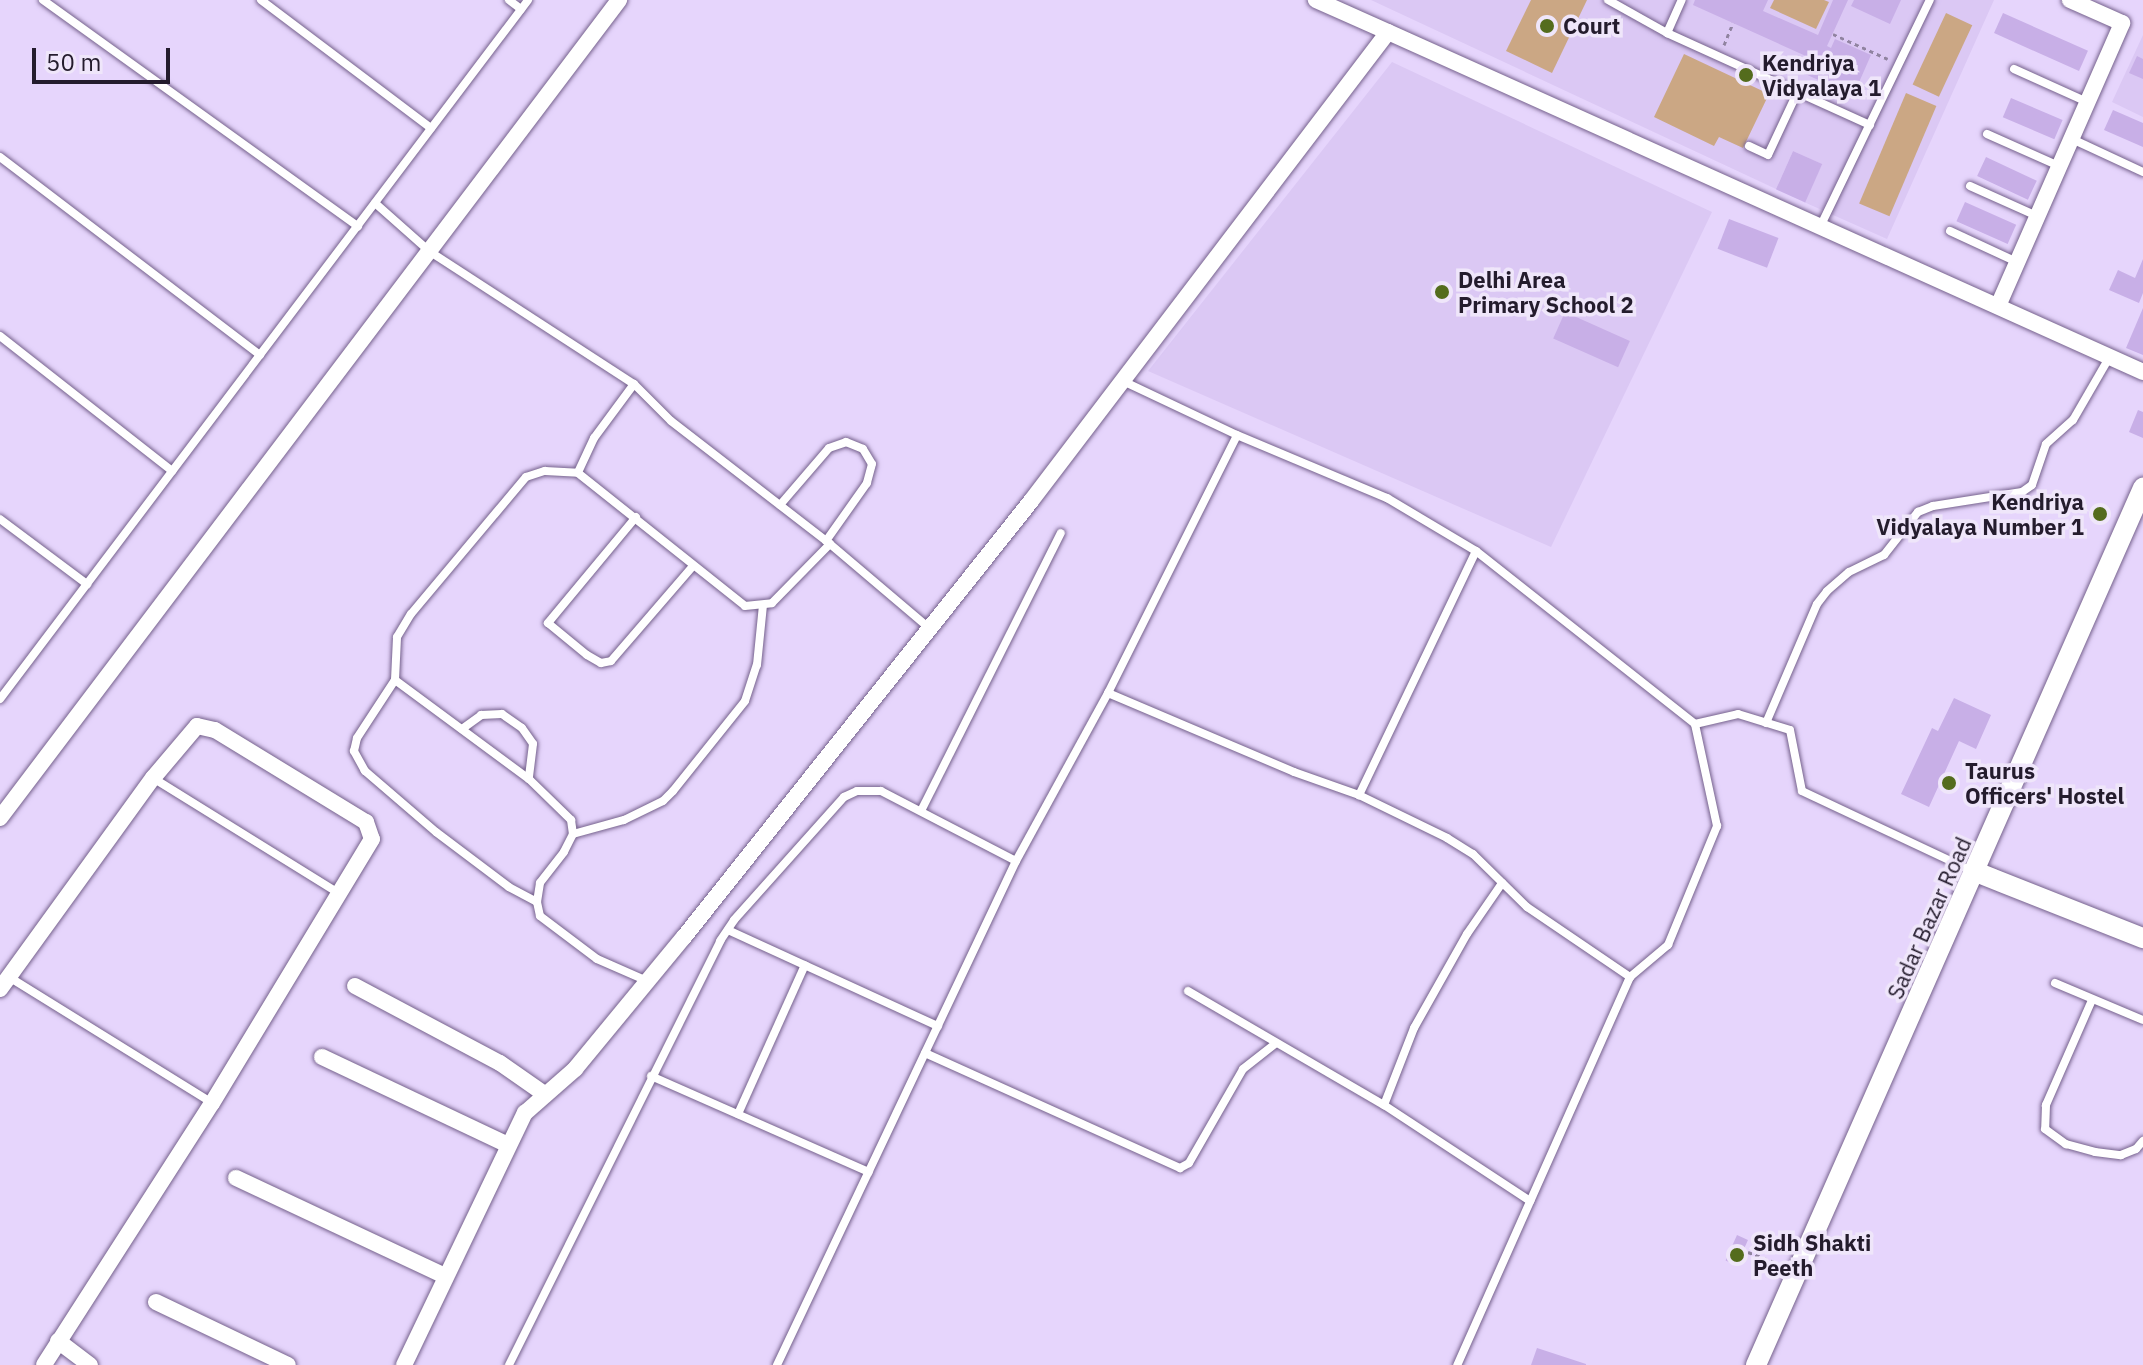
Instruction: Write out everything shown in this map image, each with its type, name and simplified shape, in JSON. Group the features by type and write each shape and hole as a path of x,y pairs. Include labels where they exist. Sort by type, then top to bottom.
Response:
{"street":[{"path":"0,818 619,0"},
{"path":"1316,0 2143,372"},
{"path":"1998,306 2122,23 2070,0"},
{"path":"404,1365 525,1113 543,1093 575,1069 645,980 684,937 1031,501 1388,32"},
{"name":"Sadar Bazar Road","path":"1756,1365 2143,488"},
{"path":"4,983 153,778 197,726 215,730 366,822 372,839 337,892 212,1103 44,1365"},
{"path":"1976,872 2143,938"},
{"path":"355,986 500,1063 543,1093"},
{"path":"322,1057 508,1145"},
{"path":"236,1178 445,1276"},
{"path":"156,1302 288,1365"},
{"path":"58,1341 89,1365"}],"lane":[{"path":"43,0 358,226"},
{"path":"261,0 431,128"},
{"path":"509,0 521,9"},
{"path":"0,699 528,0"},
{"path":"1608,0 1667,33 1870,125"},
{"path":"1667,33 1682,0"},
{"path":"1821,225 1930,0"},
{"path":"2014,69 2088,102"},
{"path":"1749,146 1768,155 1797,93"},
{"path":"1987,134 2060,167"},
{"path":"2072,139 2143,172"},
{"path":"0,157 260,355"},
{"path":"1970,186 2038,217"},
{"path":"375,203 429,251 634,384 671,421 828,542 928,627"},
{"path":"1950,231 2017,262"},
{"path":"0,336 172,471"},
{"path":"1766,723 1817,604 1827,591 1849,572 1889,550 1918,512 1933,506 2022,492 2032,485 2046,444 2073,420 2110,357"},
{"path":"1123,380 1237,435 1387,498 1476,551 1695,724 1717,826 1668,945 1630,977 1457,1365"},
{"path":"578,473 594,438 634,384"},
{"path":"777,1365 1016,861 1108,693 1237,435"},
{"path":"537,902 509,887 436,832 357,762 354,751 357,738 395,680 395,649 402,627 526,477 545,471 578,473 745,606 772,603 828,542 867,483 872,464 863,449 846,442 829,448 780,505"},
{"path":"636,517 548,623 587,655 601,663 611,661 693,566"},
{"path":"0,519 87,584"},
{"path":"921,811 1061,533"},
{"path":"1359,795 1476,551"},
{"path":"645,980 597,959 555,930 540,916 537,902 540,883 573,834 624,820 663,801 673,791 745,701 757,665 763,605"},
{"path":"395,680 529,779 571,820 573,834"},
{"path":"1108,693 1294,772 1359,795 1460,846 1527,907 1630,977"},
{"path":"462,729 481,715 502,714 522,728 533,744 529,779"},
{"path":"1695,724 1738,714 1790,730 1802,791 1976,872"},
{"path":"153,778 337,892"},
{"path":"509,1365 651,1076 728,930 844,797 870,789 921,811 1016,861"},
{"path":"1384,1105 1414,1028 1467,934 1502,883"},
{"path":"728,930 938,1026"},
{"path":"738,1114 805,965"},
{"path":"4,983 212,1103"},
{"path":"2055,983 2143,1020"},
{"path":"1188,991 1384,1105 1530,1201"},
{"path":"2092,1000 2046,1105 2045,1129 2066,1144 2095,1152 2121,1155 2136,1149 2143,1141"},
{"path":"925,1053 1180,1168 1189,1163 1243,1069 1276,1043"},
{"path":"651,1076 869,1172"}],"path":[{"path":"1719,56 1733,23"},
{"path":"1833,34 1899,65"},
{"path":"1748,1252 1798,1271"}],"shaded area":[{"name":"Kendriya Vidyalaya 1","path":"1371,0 1994,0 1887,239 1804,202 1822,164 1793,151 1776,189"},
{"name":"Court","path":"1531,0 1587,0 1552,73 1506,51"},
{"path":"1774,0 1829,2 1816,29 1770,8"},
{"path":"1946,13 1972,25 1939,97 1913,85"},
{"path":"2143,35 2143,117 2112,102"},
{"path":"1684,54 1769,94 1743,148 1719,137 1714,146 1654,117"},
{"name":"Delhi Area Primary School 2","path":"1392,62 1712,212 1551,547 1148,371"},
{"path":"1906,93 1936,106 1889,216 1859,203"}],"building":[{"path":"1695,0 1768,0 1763,11 1818,35 1833,0 1848,0 1827,46 1831,48 1835,39 1871,55 1853,96 1801,72 1808,57 1693,5"},
{"path":"1854,0 1901,0 1890,24 1851,6"},
{"path":"2003,13 2088,51 2079,71 1994,33"},
{"path":"2137,56 2143,59 2143,79 2129,73"},
{"path":"2011,98 2063,120 2054,139 2003,117"},
{"path":"2113,110 2143,123 2143,147 2104,130"},
{"path":"1793,151 1822,164 1805,202 1776,189"},
{"path":"1986,157 2037,181 2028,200 1977,176"},
{"path":"1965,202 2016,225 2008,244 1956,221"},
{"path":"1729,219 1778,238 1767,268 1718,249"},
{"path":"2143,259 2143,293 2139,303 2109,290 2118,270 2135,278"},
{"path":"2143,308 2143,355 2126,348"},
{"path":"1565,312 1630,341 1618,367 1553,338"},
{"path":"2138,410 2143,412 2143,438 2129,432"},
{"path":"1954,698 1991,715 1976,749 1959,741 1929,807 1901,794 1932,728 1938,731"},
{"path":"1737,1235 1748,1240 1737,1265 1726,1261"},
{"path":"1537,1348 1586,1364 1586,1365 1531,1365"}],"place":[{"name":"Court","path":"1547,26"},
{"name":"Kendriya Vidyalaya 1","path":"1746,75"},
{"name":"Delhi Area Primary School 2","path":"1442,292"},
{"name":"Kendriya Vidyalaya Number 1","path":"2100,514"},
{"name":"Taurus Officers' Hostel","path":"1949,783"},
{"name":"Sidh Shakti Peeth","path":"1737,1255"}]}
